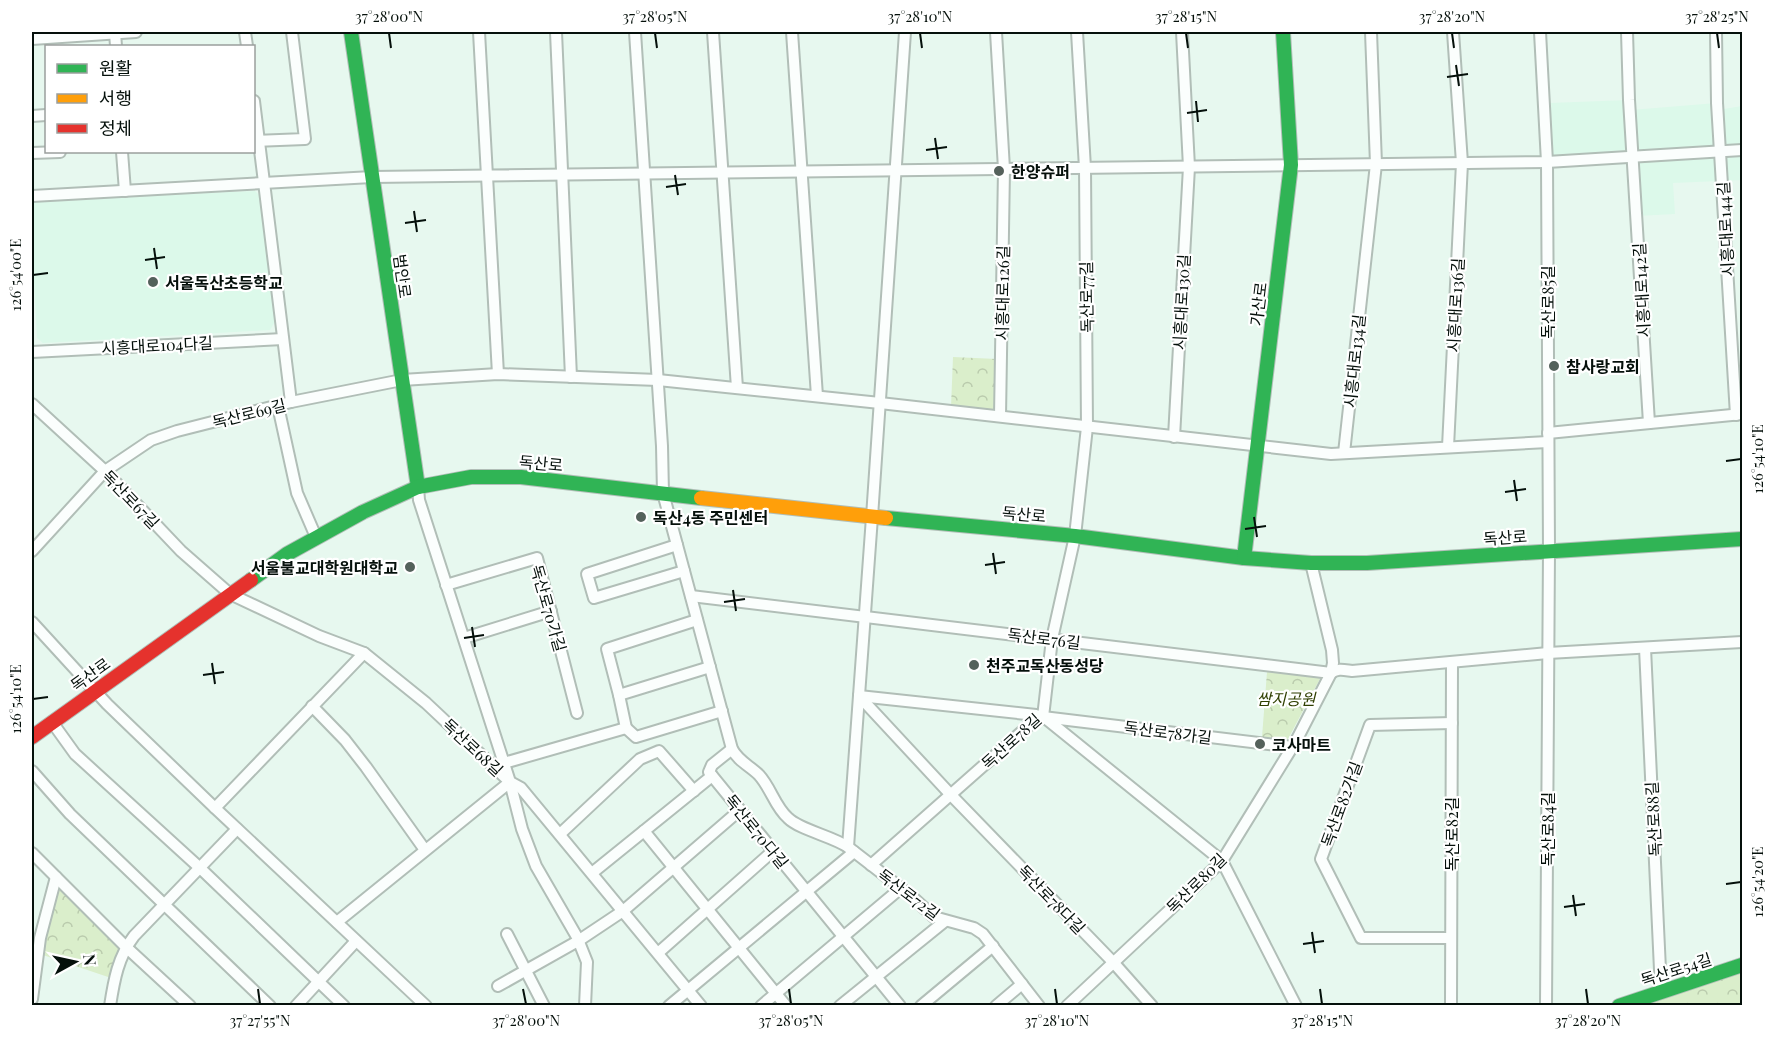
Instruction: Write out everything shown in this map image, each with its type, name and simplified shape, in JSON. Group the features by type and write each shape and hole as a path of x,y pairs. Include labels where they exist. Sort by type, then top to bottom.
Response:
{"main road":[{"name":"범안로","path":"351,32 418,487"},
{"name":"가산로","path":"1244,558 1291,165 1283,32"},
{"name":"독산로","path":"32,737 287,554 363,512 418,487 471,477 521,477 872,517 1075,536 1244,558 1311,563 1367,563 1743,539"},
{"name":"독산로54길","path":"1619,1005 1743,965"}],"street":[{"path":"32,39 136,32"},
{"path":"256,141 305,139 292,32"},
{"path":"479,32 498,374"},
{"path":"556,32 572,377"},
{"path":"592,873 712,776 709,772 712,765 732,749 663,493 658,380 635,32"},
{"path":"712,32 736,388"},
{"path":"792,32 817,396"},
{"path":"669,1005 807,892 851,850 864,616 905,32"},
{"name":"시흥대로126길","path":"996,32 1004,169 1000,416"},
{"name":"독산로77길","path":"1075,536 1087,427 1085,168 1077,32"},
{"name":"시흥대로130길","path":"1174,437 1189,166 1182,32"},
{"name":"시흥대로134길","path":"1344,453 1376,165 1371,32"},
{"name":"시흥대로136길","path":"1448,447 1462,163 1453,32"},
{"name":"독산로85길","path":"1540,32 1547,162 1549,551"},
{"name":"시흥대로142길","path":"1627,32 1649,423"},
{"name":"시흥대로144길","path":"1716,32 1720,151 1739,414"},
{"path":"255,122 291,402"},
{"path":"32,196 372,177 1547,162 1743,150"},
{"path":"122,153 125,191"},
{"name":"시흥대로104다길","path":"32,352 283,339"},
{"path":"402,380 498,374 658,380 1331,454 1448,447 1739,414"},
{"name":"독산로69길","path":"32,551 105,471 151,440 177,431 291,402 402,380"},
{"name":"독산로67길","path":"32,404 105,471 181,551 230,594"},
{"path":"278,406 297,493 316,537"},
{"path":"418,487 419,500 510,782 521,788 701,1005"},
{"name":"독산로78길","path":"871,865 1034,721 1043,717 1052,639 1075,536"},
{"path":"677,545 587,574 594,598 684,572"},
{"name":"독산로84길","path":"1546,1005 1549,551"},
{"name":"독산로70가길","path":"446,585 537,558 577,713"},
{"name":"독산로80길","path":"1067,1005 1222,861 1293,747 1331,673 1333,663 1332,650 1311,563"},
{"name":"독산로68길","path":"230,594 319,636 364,652 426,703 510,782 522,829 536,866 578,941 587,962 585,1005"},
{"path":"691,596 864,616"},
{"path":"464,638 551,611"},
{"name":"독산로76길","path":"864,616 1331,673"},
{"path":"697,620 608,649 626,728 636,737 722,711"},
{"path":"32,622 107,704 426,1005"},
{"path":"1331,673 1336,670 1352,671 1548,653 1743,642"},
{"name":"독산로88길","path":"1645,648 1661,991"},
{"path":"215,808 364,652"},
{"name":"독산로82길","path":"1450,1005 1452,662"},
{"path":"619,695 710,667"},
{"name":"독산로78가길","path":"859,696 1293,747"},
{"name":"독산로78다길","path":"859,696 1152,1005"},
{"path":"312,706 345,741 425,850"},
{"path":"1043,717 1222,861 1296,1005"},
{"path":"52,722 75,754 200,868 344,1005"},
{"name":"독산로82가길","path":"1451,938 1361,938 1321,859 1370,725 1452,723"},
{"path":"504,764 626,728"},
{"name":"독산로72길","path":"732,749 736,756 764,781 789,819 839,841 901,888 934,917 974,928 983,934 1039,1005"},
{"path":"560,834 640,759 659,751 694,791"},
{"path":"32,771 70,814 270,1005"},
{"name":"독산로70다길","path":"712,776 900,1005"},
{"path":"337,922 510,782"},
{"path":"498,986 578,941 623,911 740,810"},
{"path":"114,1003 116,968 126,947 237,829"},
{"path":"644,831 786,1005"},
{"path":"658,953 773,851"},
{"path":"32,853 126,947 190,1005"},
{"path":"32,999 40,938 56,877"},
{"path":"761,1005 901,888"},
{"path":"840,1005 945,921"},
{"path":"507,934 544,1005"},
{"path":"296,1005 356,941"},
{"path":"921,1005 993,946"},
{"path":"996,1005 1022,984"}],"shaded area":[{"path":"1629,100 1630,110 1717,103 1718,110 1742,106 1742,180 1673,183 1675,214 1637,216 1634,170 1626,164 1550,167 1549,103"},
{"name":"서울독산초등학교","path":"255,191 262,198 276,320 270,330 43,343 37,338 32,244 32,204 35,200"}],"green space":[{"path":"953,357 997,359 995,411 951,407"},
{"name":"쌈지공원","path":"1267,672 1321,677 1288,739 1262,737"},
{"path":"61,881 126,947 114,979 37,953"},
{"path":"1742,972 1742,1005 1637,1005"}],"traffic: fast":[{"path":"351,32 418,487"},
{"path":"1244,558 1291,165 1283,32"},
{"path":"251,580 287,554 363,512 418,487 471,477 521,477 701,498"},
{"path":"886,518 1075,536 1244,558 1311,563 1367,563 1742,539"},
{"path":"1619,1006 1742,965"}],"traffic: slow":[{"path":"701,498 886,518"}],"traffic: jam":[{"path":"32,737 251,580"}],"place":[{"name":"한양슈퍼","path":"999,171"},
{"name":"서울독산초등학교","path":"153,282"},
{"name":"참사랑교회","path":"1554,366"},
{"name":"독산4동 주민센터","path":"641,517"},
{"name":"서울불교대학원대학교","path":"410,567"},
{"name":"천주교독산동성당","path":"974,665"},
{"name":"코사마트","path":"1260,744"}]}
